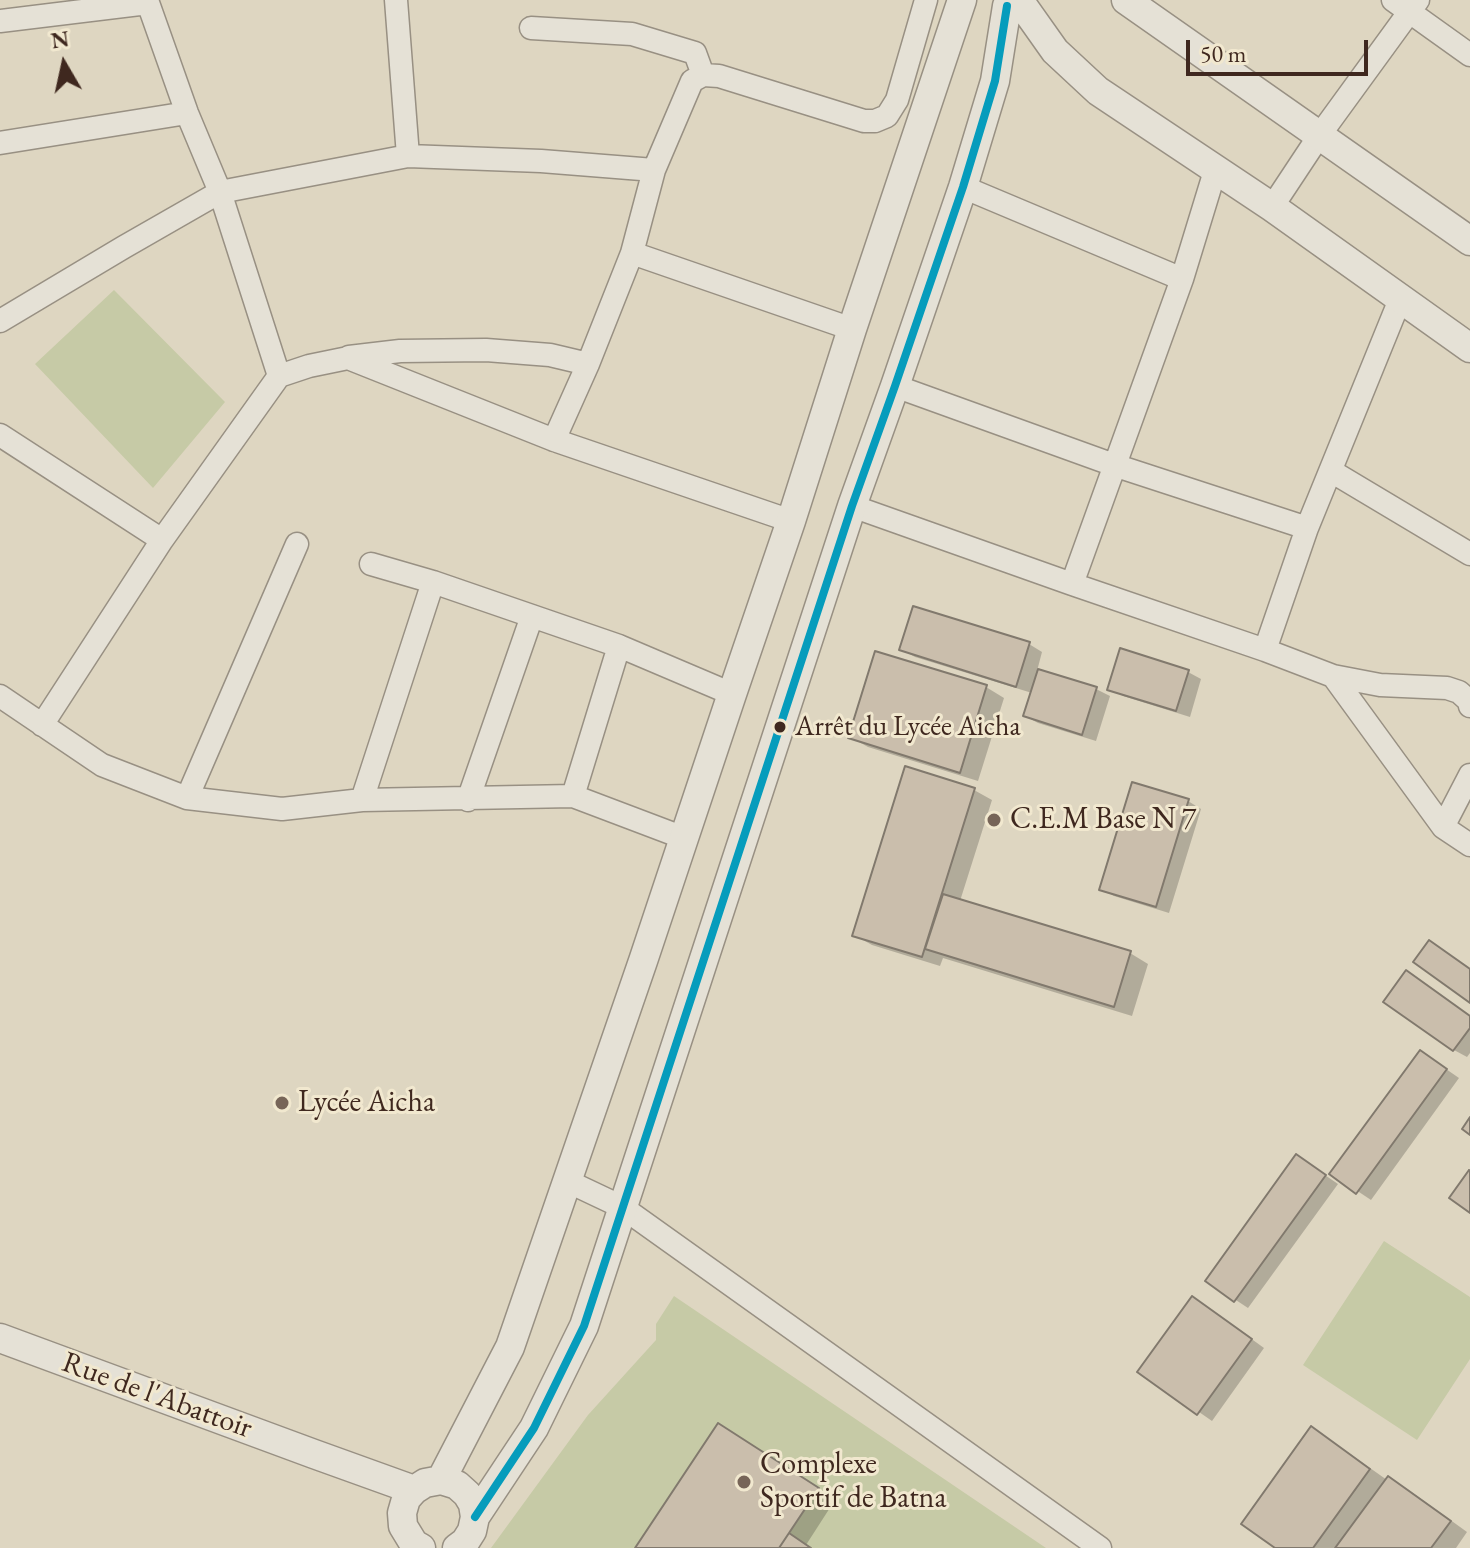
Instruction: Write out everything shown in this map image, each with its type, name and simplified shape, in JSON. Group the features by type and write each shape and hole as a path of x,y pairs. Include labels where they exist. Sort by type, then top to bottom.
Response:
{"street":[{"path":"396,0 408,156"},
{"path":"554,440 632,253 654,170 692,81 703,75 719,76 864,121 875,121 887,116 897,100 926,0"},
{"path":"441,1480 510,1347 791,521 962,0"},
{"path":"1126,0 1470,241"},
{"path":"0,21 148,2 187,113 220,192 279,376"},
{"path":"1009,2 1098,91 1272,207 1470,348"},
{"path":"475,1517 534,1428 584,1326 852,506 963,187 995,81 1009,2"},
{"path":"1272,207 1407,4 1470,55"},
{"path":"531,28 632,34 695,53 703,75"},
{"path":"0,143 187,113"},
{"path":"0,321 220,192 408,156 541,161 654,170"},
{"path":"1072,584 1182,279 1215,171"},
{"path":"963,187 1182,279"},
{"path":"632,253 852,329"},
{"path":"1265,650 1307,528 1401,297"},
{"path":"42,725 162,540 279,376 309,366 400,351 486,350 550,355 588,364"},
{"path":"348,358 554,440 791,521"},
{"path":"895,386 1114,465 1307,528"},
{"path":"0,435 162,540"},
{"path":"1331,471 1470,554"},
{"path":"852,506 1333,676 1380,685 1447,688 1459,692 1470,706"},
{"path":"187,798 297,544"},
{"path":"371,564 619,646 732,694"},
{"path":"362,800 433,582"},
{"path":"468,800 532,616"},
{"path":"573,796 619,646"},
{"path":"1333,676 1443,827 1470,845"},
{"path":"0,696 102,765 187,798 282,809 362,800 573,796 684,838"},
{"path":"1443,827 1470,775"},
{"path":"567,1181 622,1207 1100,1548"},
{"name":"Rue de l'Abattoir","path":"0,1338 414,1490"},
{"path":"395,1537 406,1499 425,1483 441,1480 457,1485 473,1504 475,1517 472,1531 457,1548"},
{"path":"395,1537 406,1534 421,1548"}],"green space":[{"path":"114,290 225,402 153,488 35,364"},
{"path":"1384,1241 1470,1297 1470,1359 1417,1440 1303,1365"},
{"name":"Complexe Sportif de Batna","path":"674,1296 1046,1548 491,1548 588,1415 656,1340 656,1324"}],"building":[{"path":"913,606 1030,642 1016,687 899,650"},
{"path":"1120,648 1189,670 1176,711 1107,690"},
{"path":"875,651 987,685 960,773 848,738"},
{"path":"1038,669 1097,687 1082,735 1023,716"},
{"path":"905,766 975,788 922,957 852,936"},
{"path":"1132,782 1189,799 1156,907 1099,890"},
{"path":"943,894 1131,951 1114,1007 925,949"},
{"path":"1429,940 1470,969 1470,1003 1413,962"},
{"path":"1406,970 1470,1016 1470,1028 1453,1051 1383,1002"},
{"path":"1420,1050 1447,1069 1356,1194 1329,1174"},
{"path":"1470,1117 1470,1135 1462,1129"},
{"path":"1296,1154 1326,1175 1234,1302 1205,1281"},
{"path":"1470,1171 1470,1213 1449,1198"},
{"path":"1192,1296 1252,1339 1197,1415 1137,1372"},
{"path":"718,1423 819,1488 779,1548 635,1548"},
{"path":"1311,1426 1370,1469 1313,1548 1275,1548 1241,1524"},
{"path":"1388,1476 1451,1521 1431,1548 1335,1548"},
{"path":"789,1533 811,1548 779,1548"}],"transit line":[{"path":"475,1517 534,1428 584,1326 852,506 963,187 995,81 1007,6"}],"place":[{"name":"Arrêt du Lycée Aicha","path":"780,727"},
{"name":"C.E.M Base N 7","path":"994,820"},
{"name":"Lycée Aicha","path":"282,1103"},
{"name":"Complexe Sportif de Batna","path":"744,1482"}]}
